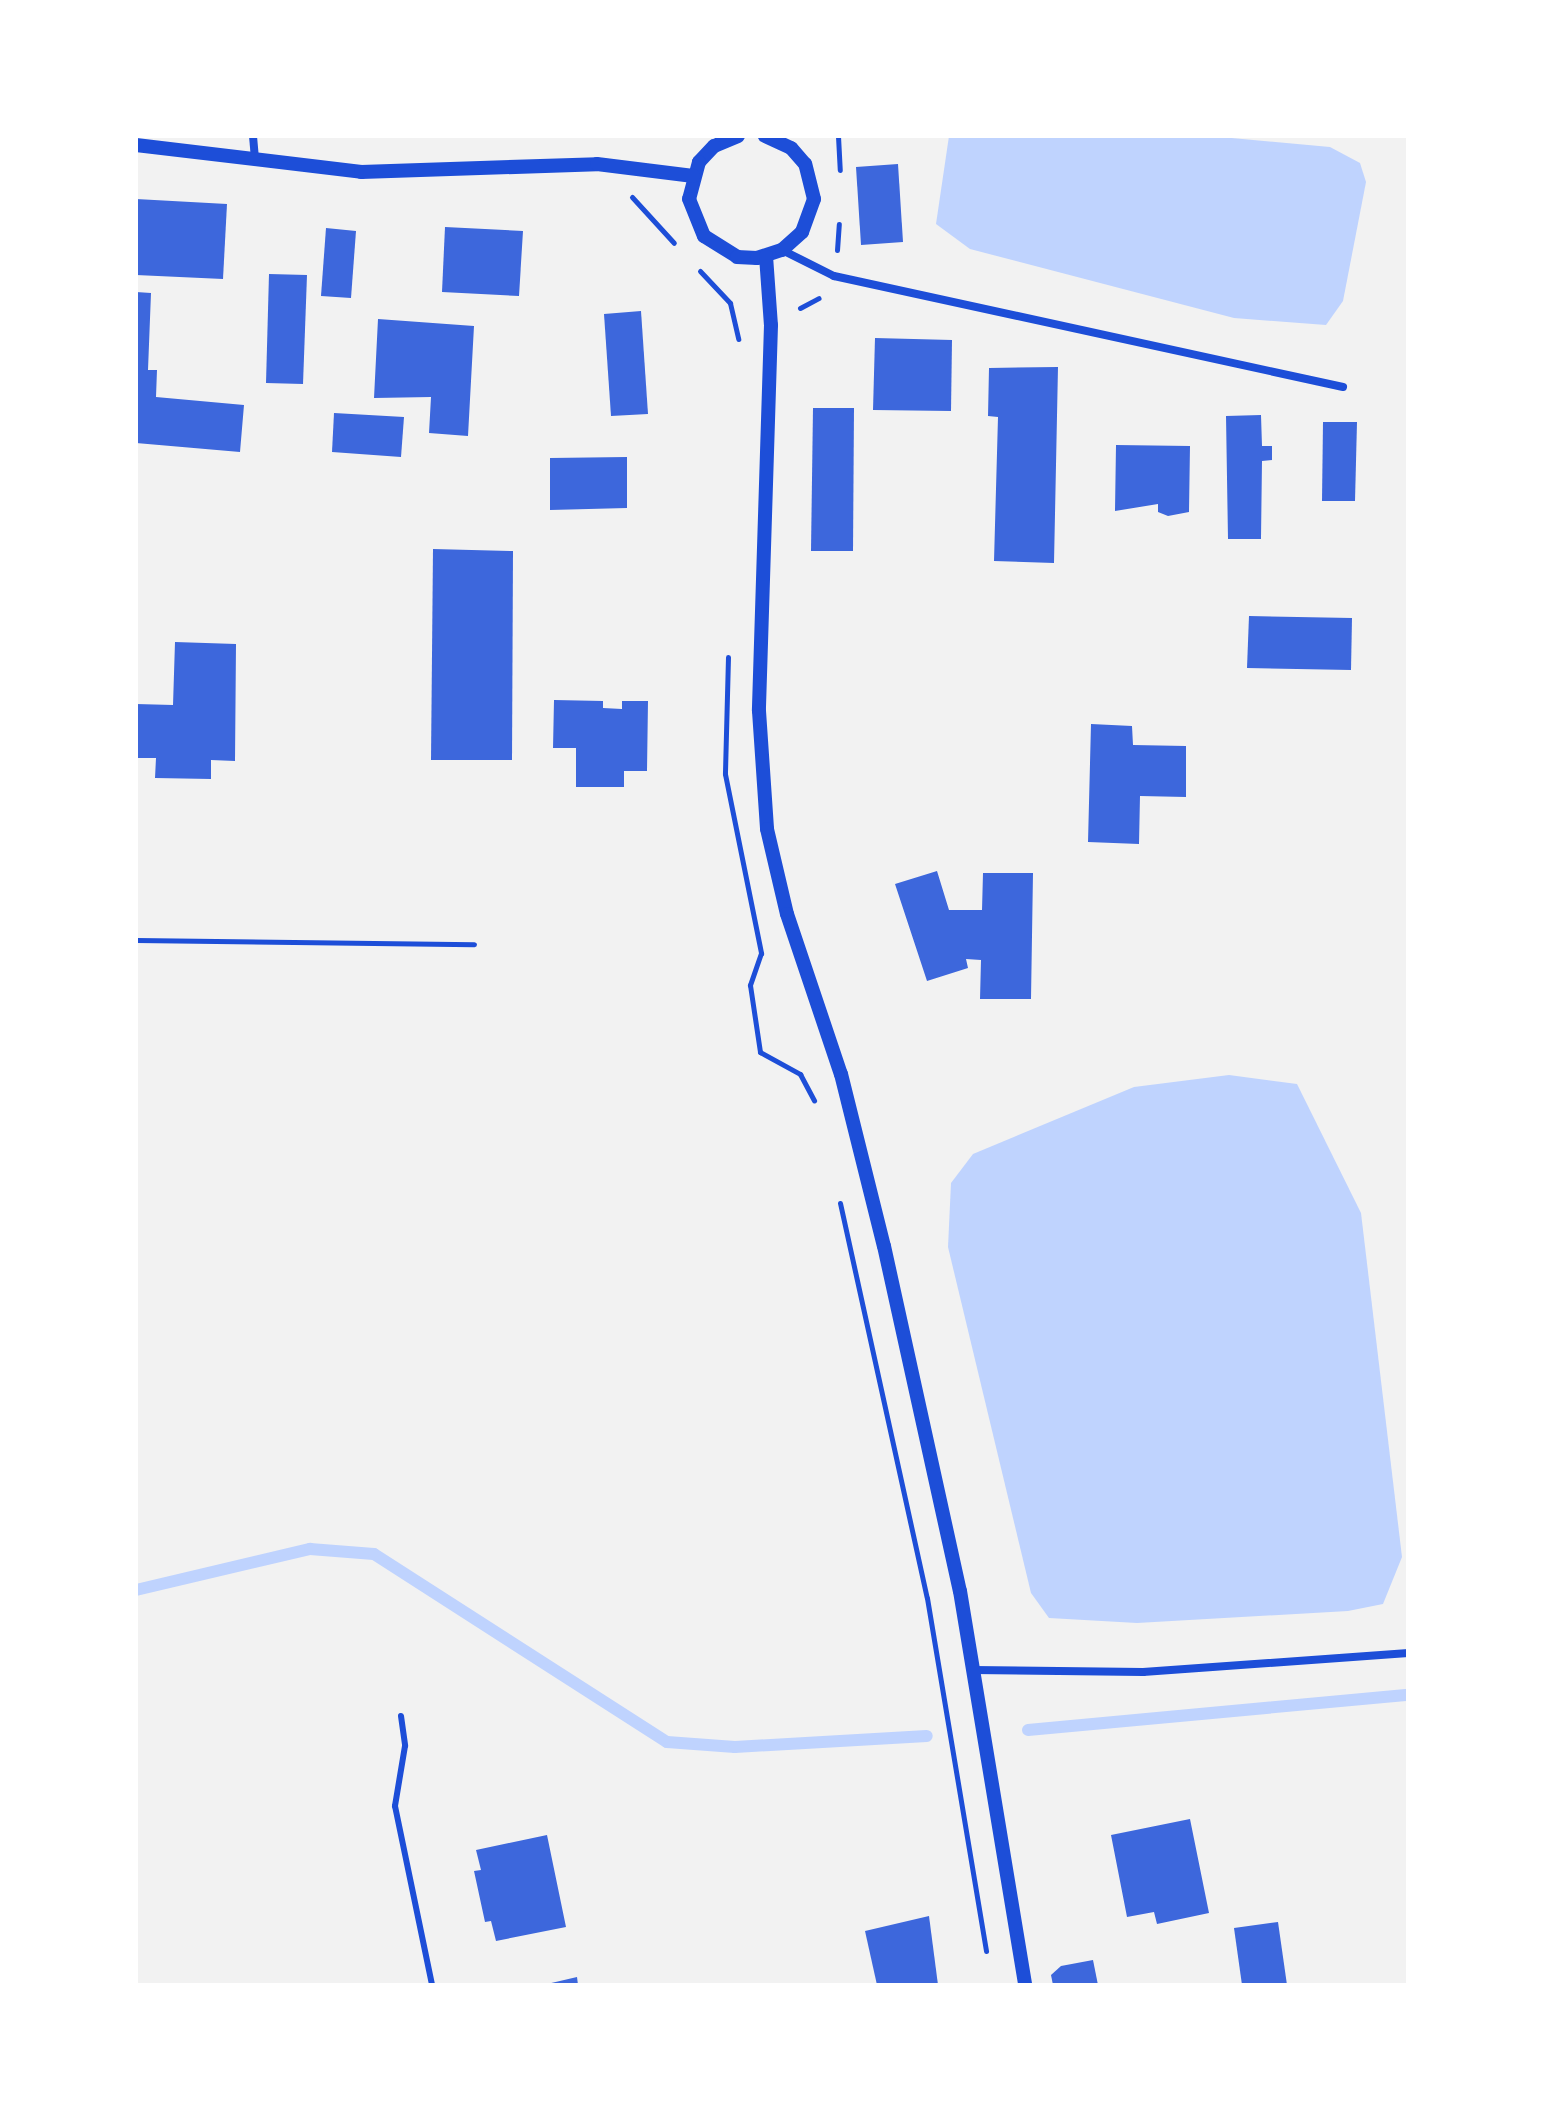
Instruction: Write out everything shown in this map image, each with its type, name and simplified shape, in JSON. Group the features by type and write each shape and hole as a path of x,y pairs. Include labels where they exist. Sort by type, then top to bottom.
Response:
{"street":[{"path":"253,136 255,162"},
{"path":"738,136 714,146 693,176 689,199 704,236 737,257 766,256 782,250 802,232 814,199 805,164 771,137"},
{"path":"136,145 255,162 361,172 597,164 693,176"},
{"path":"782,250 834,276 1343,387"},
{"path":"766,256 771,325 759,723 767,829 787,914 864,1160 973,1670 1025,1985"},
{"path":"973,1670 1143,1672 1408,1653"}],"lane":[{"path":"401,1716 405,1736 395,1806 432,1985"}],"path":[{"path":"136,940 474,944"},
{"path":"752,995 760,1052 800,1074 815,1103"},
{"path":"838,1195 927,1598 987,1955"}],"water":[{"path":"949,136 1210,136 1330,147 1360,163 1366,182 1343,301 1326,325 1234,318 970,249 936,224"},
{"path":"1229,1075 1297,1084 1361,1213 1402,1557 1383,1604 1348,1611 1137,1623 1049,1618 1031,1593 948,1247 951,1183 973,1154 1134,1087"}],"building":[{"path":"898,164 903,242 861,245 856,167"},
{"path":"136,199 227,204 223,279 136,275"},
{"path":"445,227 523,231 519,296 442,292"},
{"path":"326,228 356,231 351,298 321,296"},
{"path":"269,274 307,275 303,384 266,383"},
{"path":"136,292 151,293 148,370 157,370 156,397 244,405 240,452 136,443"},
{"path":"641,311 648,414 611,416 604,314"},
{"path":"378,319 474,326 468,436 429,433 431,397 374,398"},
{"path":"875,338 952,340 951,411 873,410"},
{"path":"1058,367 1054,563 994,561 998,417 988,416 989,368"},
{"path":"813,408 854,408 853,551 811,551"},
{"path":"334,413 404,417 401,457 332,452"},
{"path":"1261,415 1262,446 1272,446 1272,460 1262,461 1261,539 1228,539 1226,416"},
{"path":"1323,422 1357,422 1355,501 1322,501"},
{"path":"1116,445 1190,446 1189,512 1168,516 1158,512 1158,504 1115,511"},
{"path":"627,457 627,508 550,510 550,458"},
{"path":"433,549 513,551 512,760 431,760"},
{"path":"1249,616 1352,618 1351,670 1247,668"},
{"path":"175,642 236,644 235,761 211,760 211,779 155,778 156,758 136,758 136,704 173,705"},
{"path":"554,700 603,701 603,708 622,709 622,701 648,701 647,771 624,771 624,787 576,787 576,748 553,748"},
{"path":"1091,724 1132,726 1133,745 1186,746 1186,797 1140,796 1139,844 1088,842"},
{"path":"937,871 949,910 982,910 983,873 1033,873 1031,999 980,999 981,960 966,959 968,968 927,981 895,884"},
{"path":"1190,1819 1209,1913 1157,1924 1154,1912 1127,1917 1111,1835"},
{"path":"547,1835 566,1927 496,1941 491,1921 485,1922 474,1871 481,1870 476,1850"},
{"path":"929,1916 938,1985 877,1985 865,1931"},
{"path":"1278,1922 1287,1985 1242,1985 1234,1928"},
{"path":"1093,1960 1098,1985 1053,1985 1051,1975 1061,1966"},
{"path":"577,1977 578,1985 547,1985 547,1984"}],"waterway":[{"path":"136,1590 310,1549 374,1554 667,1742 735,1747 927,1736"},
{"path":"1028,1730 1408,1695"}]}
